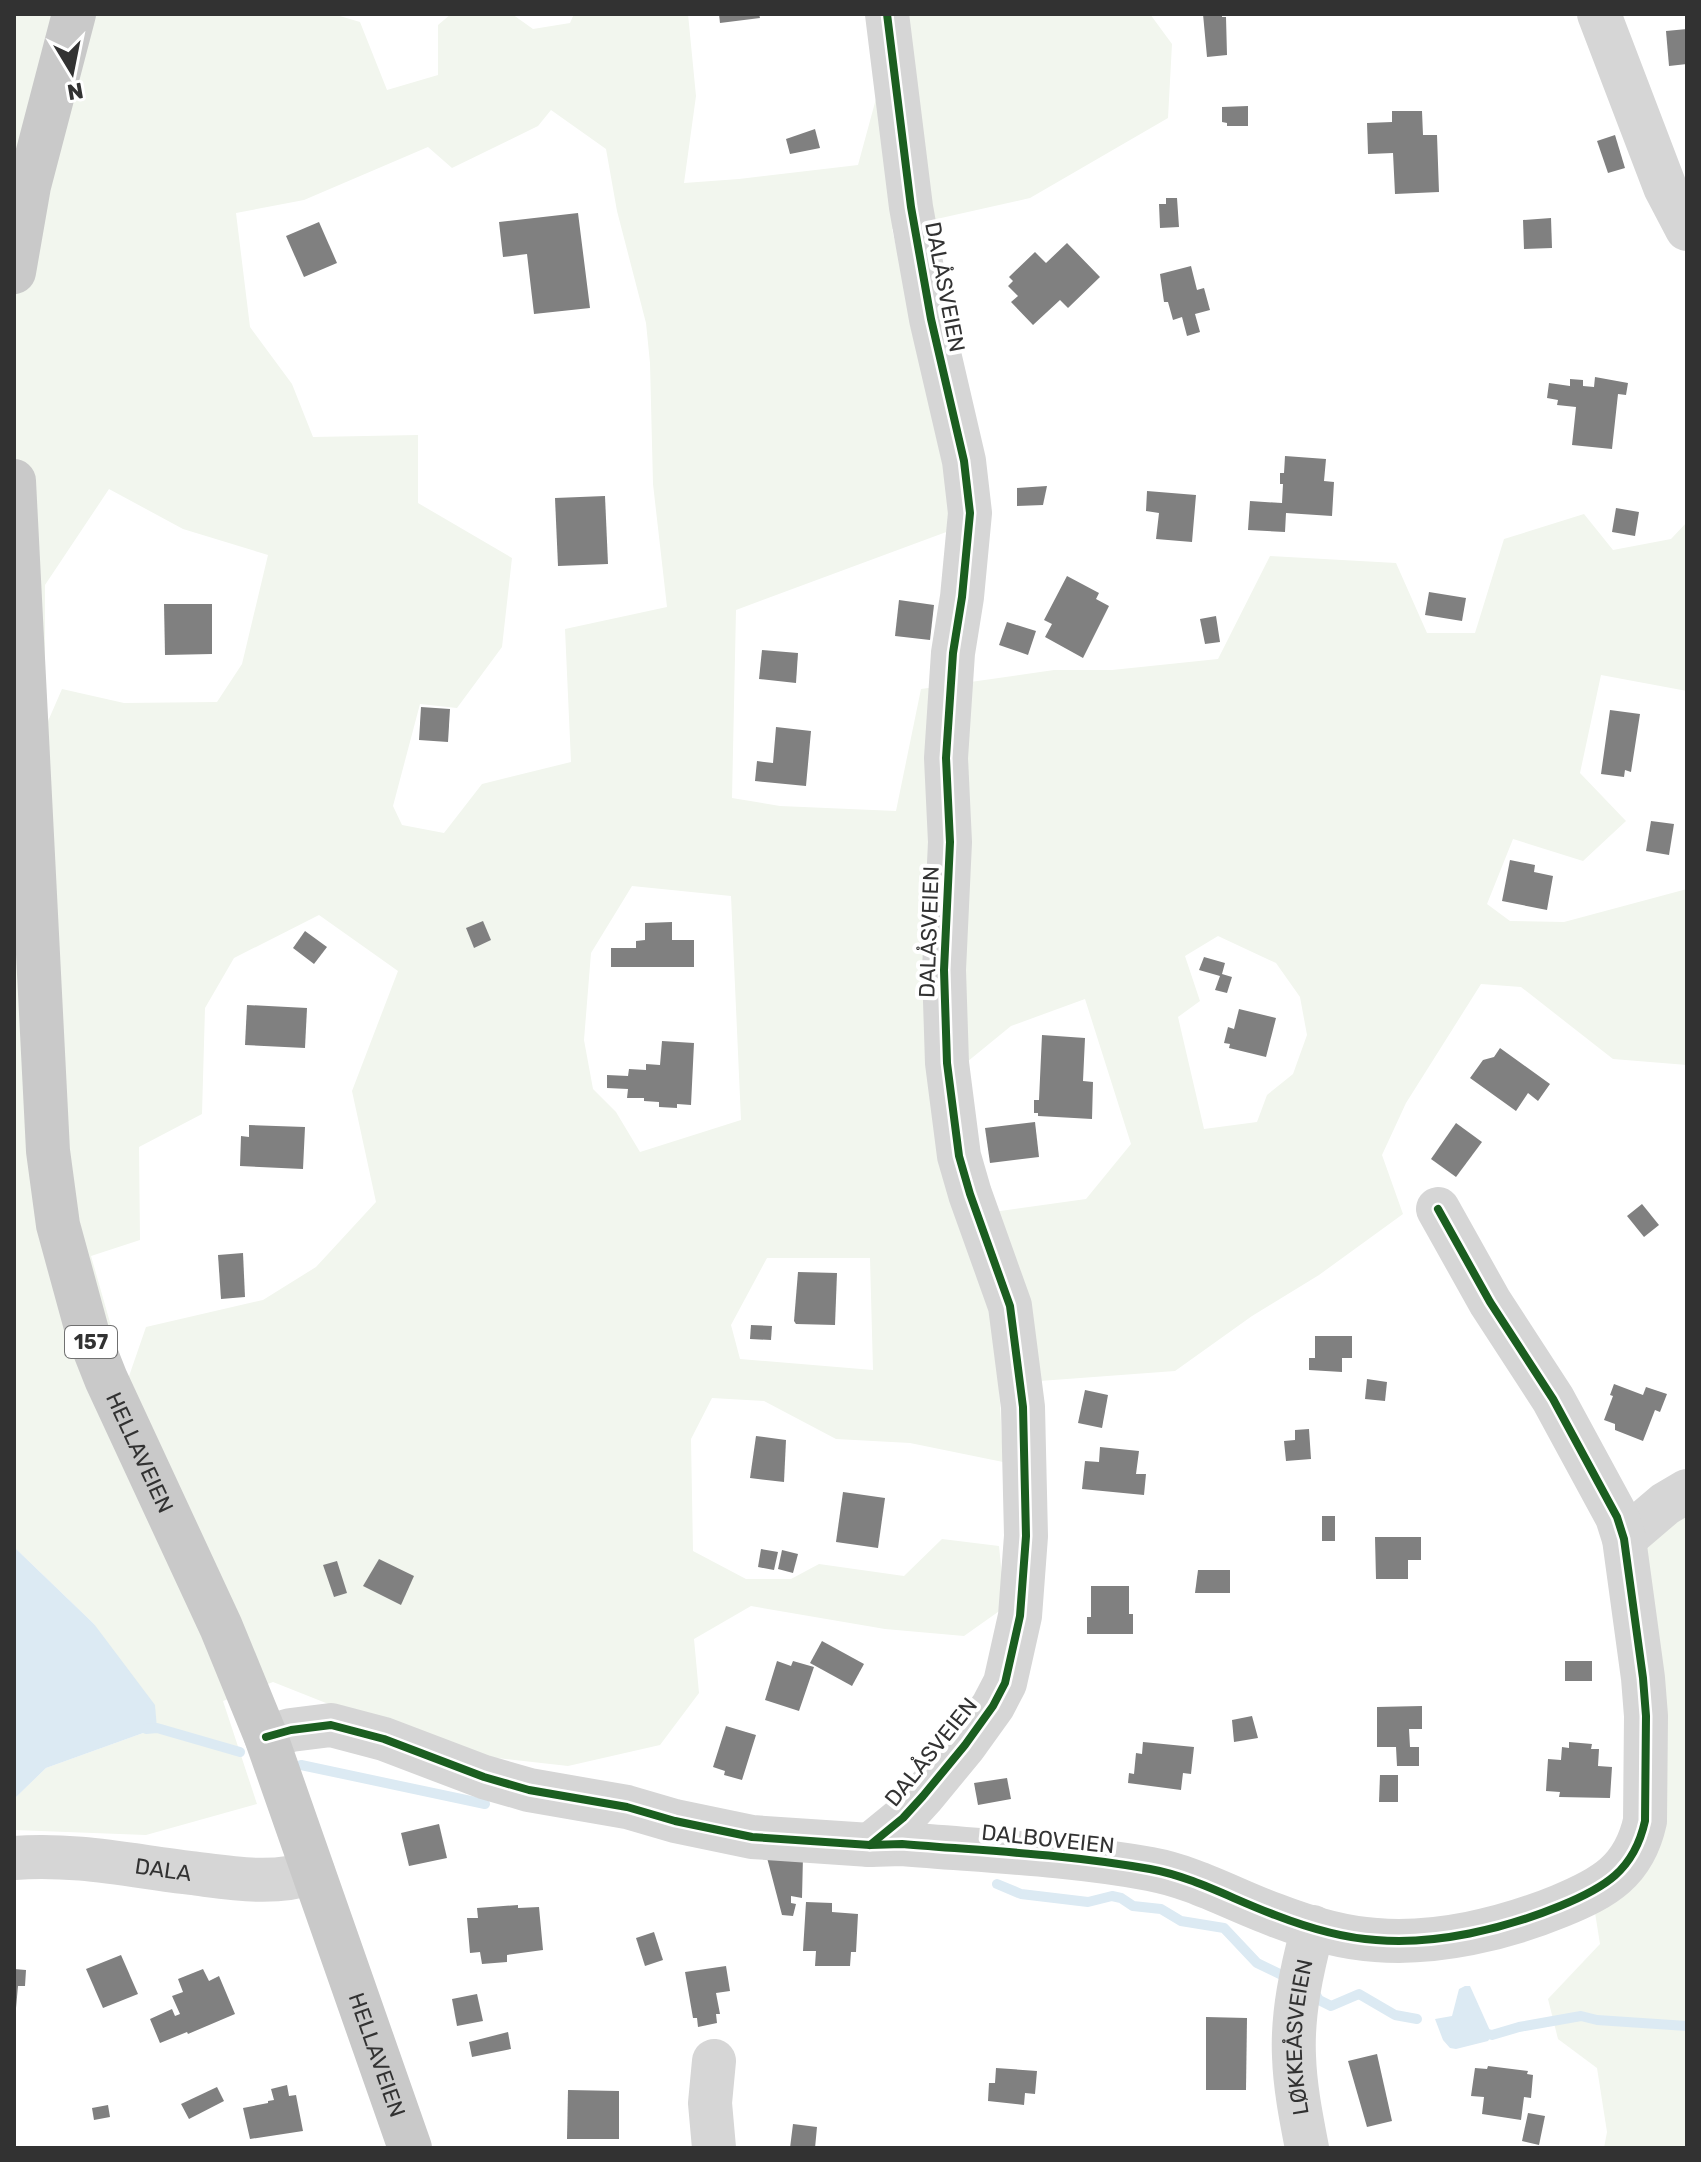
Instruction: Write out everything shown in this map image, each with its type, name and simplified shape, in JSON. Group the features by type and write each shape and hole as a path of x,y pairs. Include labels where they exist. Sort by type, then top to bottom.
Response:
{"main road":[{"path":"14,272 29,186 74,14"},
{"name":"HELLAVEIEN","path":"14,481 48,1151 58,1225 87,1331 106,1379 221,1627 266,1737 410,2148"}],"street":[{"name":"DALÅSVEIEN","path":"870,1845 903,1818 940,1776 993,1706 1005,1683 1020,1616 1026,1536 1023,1407 1010,1306 959,1156 947,1063 944,970 950,842 946,758 953,653 970,513 964,461 937,344 911,207 887,14"},
{"path":"1599,14 1665,187 1687,229"},
{"name":"DALBOVEIEN","path":"266,1737 331,1725 384,1739 484,1777 529,1790 627,1807 675,1821 752,1837 870,1845 902,1844 1033,1855 1153,1870 1185,1879 1275,1916 1362,1938 1398,1941 1476,1931 1532,1918 1590,1894 1612,1880 1630,1862 1645,1821 1646,1716 1624,1539 1617,1517 1553,1399 1490,1302 1438,1209"},
{"path":"1624,1539 1686,1486"},
{"name":"DALA","path":"14,1858 93,1859 245,1880 292,1880 313,1872"},
{"name":"LØKKEÅSVEIEN","path":"1307,2148 1297,2093 1294,2053 1300,1981 1313,1927"},
{"path":"714,2061 710,2103 714,2148"}],"shaded area":[{"path":"14,14 333,14 360,22 387,90 438,75 438,25 451,14 512,14 533,29 570,23 574,14 688,14 696,96 684,183 858,165 899,14 1150,14 1172,44 1168,118 1030,198 892,229 951,486 949,531 736,610 732,798 780,806 896,811 921,689 1054,670 1112,670 1218,659 1270,556 1396,563 1427,633 1475,633 1504,539 1584,514 1613,550 1671,539 1687,522 1687,691 1601,675 1580,773 1626,821 1583,861 1513,839 1487,904 1510,921 1564,922 1687,889 1687,1065 1613,1059 1521,987 1481,984 1406,1103 1382,1155 1403,1214 1319,1275 1252,1316 1175,1371 999,1384 1003,1462 910,1443 836,1439 764,1401 712,1398 691,1439 693,1551 746,1579 791,1579 819,1564 904,1576 942,1539 999,1546 1005,1607 964,1636 885,1629 751,1606 694,1639 699,1693 660,1745 568,1766 452,1753 273,1682 223,1701 257,1804 146,1835 14,1830 14,1799 46,1768 157,1728 94,1624 14,1547","holes":["551,110 606,149 617,211 646,323 653,484 667,607 565,629 571,762 482,784 444,833 402,825 393,806 420,704 457,708 502,647 512,558 418,503 418,435 313,437 292,384 250,327 236,213 304,200 428,147 452,168 538,126","109,489 183,529 268,555 242,664 217,702 124,703 62,689 45,728 45,585","632,886 731,896 741,1120 640,1152 616,1112 593,1089 584,1040 591,953","319,915 398,971 352,1091 376,1202 316,1267 263,1300 146,1327 127,1382 91,1256 140,1240 139,1147 202,1114 205,1008 234,958","1218,936 1276,963 1300,997 1307,1035 1293,1074 1267,1095 1257,1122 1204,1129 1178,1017 1200,1001 1185,956","1085,999 1131,1144 1086,1199 965,1216 929,1093 1011,1026","767,1258 870,1258 873,1370 740,1359 731,1325"]},
{"path":"1687,1506 1687,2148 1604,2148 1607,2132 1597,2068 1558,2039 1548,1999 1600,1944 1593,1900 1622,1883 1641,1553"},
{"path":"14,1547 94,1624 155,1705 157,1728 46,1768 14,1799"},
{"path":"1470,1986 1492,2035 1488,2041 1450,2048 1443,2040 1435,2019 1452,2016 1459,1989"}],"building":[{"path":"719,14 759,14 760,18 720,23"},
{"path":"1203,14 1222,14 1226,17 1227,55 1207,57"},
{"path":"1687,29 1687,64 1669,66 1666,31"},
{"path":"1248,106 1248,126 1227,126 1222,122 1222,107"},
{"path":"1392,111 1422,111 1423,135 1437,135 1439,192 1395,194 1393,153 1368,154 1367,123 1392,122"},
{"path":"815,129 820,148 790,154 786,139"},
{"path":"1615,135 1625,168 1608,173 1597,141"},
{"path":"1166,198 1177,198 1179,227 1160,228 1159,204 1166,204"},
{"path":"578,213 590,308 534,314 527,254 503,257 499,222"},
{"path":"1551,218 1552,248 1524,249 1523,220"},
{"path":"319,222 337,263 304,277 286,236"},
{"path":"1067,243 1100,277 1068,308 1060,300 1033,325 1011,302 1018,296 1008,286 1013,281 1009,277 1035,252 1046,263"},
{"path":"1191,266 1197,290 1204,288 1210,310 1195,314 1200,332 1187,336 1182,317 1173,320 1168,302 1164,302 1160,274"},
{"path":"1595,377 1628,383 1626,395 1618,394 1612,449 1572,445 1576,407 1557,405 1558,400 1547,398 1549,383 1570,386 1570,379 1583,380 1583,386 1594,387"},
{"path":"1285,456 1326,459 1324,481 1334,482 1332,516 1286,513 1285,532 1248,530 1250,501 1282,503 1280,473 1284,473"},
{"path":"1047,486 1043,505 1017,506 1017,488"},
{"path":"1147,491 1196,495 1192,542 1156,539 1159,513 1146,511"},
{"path":"605,496 608,564 558,566 555,498"},
{"path":"1616,508 1639,512 1635,536 1612,532"},
{"path":"1067,576 1099,593 1096,599 1109,606 1083,658 1045,637 1052,624 1044,620"},
{"path":"1429,592 1466,598 1462,621 1425,615"},
{"path":"899,600 934,605 930,640 895,636"},
{"path":"164,604 212,604 212,654 165,655"},
{"path":"1216,616 1220,642 1205,644 1200,619"},
{"path":"1007,622 1036,631 1028,655 999,645"},
{"path":"762,650 798,653 796,683 759,679"},
{"path":"421,707 450,709 448,742 419,740"},
{"path":"1610,710 1640,714 1631,772 1625,770 1624,777 1601,774"},
{"path":"776,727 811,731 806,786 755,781 757,761 773,763"},
{"path":"1651,821 1674,824 1669,855 1646,851"},
{"path":"1510,860 1535,865 1534,872 1553,876 1547,910 1502,901"},
{"path":"483,921 491,940 474,948 466,928"},
{"path":"672,922 672,940 694,940 694,967 611,967 611,948 636,948 636,941 645,940 645,923"},
{"path":"305,931 327,947 314,964 293,948"},
{"path":"1204,957 1225,963 1222,974 1232,977 1227,993 1215,990 1220,976 1199,970"},
{"path":"247,1005 307,1008 305,1048 245,1045"},
{"path":"1239,1009 1276,1018 1266,1057 1229,1048 1230,1044 1224,1043 1228,1027 1234,1029"},
{"path":"1042,1035 1085,1038 1083,1081 1093,1082 1092,1119 1038,1116 1034,1113 1034,1100 1039,1100"},
{"path":"662,1041 694,1043 691,1105 659,1107 659,1102 627,1098 628,1089 607,1088 607,1075 628,1076 629,1069 646,1070 646,1064 660,1065"},
{"path":"1500,1048 1550,1084 1538,1101 1528,1093 1516,1111 1470,1078 1483,1060 1494,1057"},
{"path":"1035,1122 1039,1157 990,1163 985,1128"},
{"path":"1456,1123 1482,1142 1456,1177 1431,1159"},
{"path":"249,1125 305,1127 303,1169 240,1166 241,1136 249,1137"},
{"path":"1642,1204 1659,1225 1644,1237 1627,1216"},
{"path":"243,1253 245,1297 221,1299 218,1255"},
{"path":"798,1272 837,1273 835,1325 796,1324"},
{"path":"751,1325 772,1326 771,1340 750,1339"},
{"path":"1315,1336 1352,1336 1352,1358 1342,1358 1342,1372 1309,1370 1309,1358 1315,1358"},
{"path":"1367,1379 1387,1382 1385,1401 1365,1399"},
{"path":"1614,1384 1643,1395 1646,1387 1667,1394 1660,1412 1655,1410 1643,1441 1615,1430 1615,1424 1604,1420"},
{"path":"1085,1390 1108,1395 1102,1428 1078,1423"},
{"path":"1309,1429 1311,1459 1286,1461 1284,1441 1295,1440 1295,1430"},
{"path":"756,1436 786,1440 784,1482 750,1478"},
{"path":"1100,1447 1139,1451 1136,1474 1146,1474 1144,1495 1082,1489 1085,1461 1099,1462"},
{"path":"843,1492 885,1498 878,1548 836,1542"},
{"path":"1322,1516 1335,1516 1335,1541 1322,1541"},
{"path":"1375,1537 1421,1537 1421,1560 1408,1560 1408,1579 1376,1579"},
{"path":"761,1549 778,1552 774,1570 758,1567"},
{"path":"782,1550 798,1554 793,1573 778,1569"},
{"path":"379,1559 414,1576 401,1605 363,1586"},
{"path":"337,1561 347,1593 334,1597 323,1565"},
{"path":"1198,1570 1230,1570 1230,1593 1195,1593"},
{"path":"1091,1586 1129,1586 1133,1634 1087,1634 1087,1617 1091,1617"},
{"path":"822,1641 864,1664 852,1686 810,1663"},
{"path":"777,1661 791,1666 793,1661 814,1667 799,1711 765,1700"},
{"path":"1565,1661 1592,1661 1592,1681 1565,1681"},
{"path":"1422,1706 1422,1729 1409,1729 1410,1747 1419,1747 1419,1766 1397,1766 1396,1747 1377,1747 1377,1707"},
{"path":"1252,1716 1258,1738 1234,1742 1232,1720"},
{"path":"726,1726 756,1735 742,1780 724,1775 725,1771 713,1767"},
{"path":"1143,1742 1194,1747 1191,1774 1183,1773 1181,1790 1128,1783 1129,1773 1134,1774 1136,1753 1142,1754"},
{"path":"1569,1742 1592,1744 1591,1749 1599,1749 1598,1766 1612,1767 1610,1798 1559,1797 1560,1792 1546,1791 1548,1759 1561,1760 1562,1747 1569,1748"},
{"path":"1380,1775 1398,1775 1398,1802 1379,1802"},
{"path":"1007,1778 1011,1799 978,1805 974,1783"},
{"path":"439,1824 447,1858 409,1866 401,1833"},
{"path":"766,1854 803,1856 802,1898 791,1896 791,1903 796,1904 793,1916 782,1915"},
{"path":"806,1902 832,1903 832,1912 858,1914 856,1952 851,1952 850,1966 815,1966 816,1951 803,1951"},
{"path":"518,1905 518,1908 539,1907 543,1950 507,1955 507,1962 482,1964 480,1952 470,1953 467,1918 478,1918 477,1908"},
{"path":"654,1932 663,1960 645,1966 636,1938"},
{"path":"121,1955 138,1994 103,2008 86,1969"},
{"path":"726,1966 730,1991 716,1993 720,2014 716,2014 717,2023 698,2027 697,2018 693,2018 685,1972"},
{"path":"14,1969 26,1970 25,1986 18,1986 16,2008 14,2008"},
{"path":"203,1969 209,1981 219,1976 235,2014 160,2043 150,2019 172,2009 175,2016 180,2014 172,1996 183,1992 178,1979"},
{"path":"477,1994 483,2021 457,2026 452,1999"},
{"path":"1206,2017 1247,2018 1246,2090 1206,2090"},
{"path":"508,2032 511,2049 472,2057 469,2042"},
{"path":"1377,2054 1392,2121 1367,2127 1348,2061"},
{"path":"1488,2066 1528,2071 1527,2074 1533,2075 1531,2098 1524,2097 1521,2120 1482,2114 1484,2097 1471,2096 1475,2068 1487,2069"},
{"path":"996,2068 1037,2071 1035,2094 1025,2093 1024,2105 988,2101 989,2083 995,2083"},
{"path":"287,2085 289,2096 296,2095 303,2131 250,2139 243,2108 274,2100 271,2089"},
{"path":"217,2087 224,2101 189,2119 181,2104"},
{"path":"568,2090 619,2091 619,2139 567,2139"},
{"path":"108,2105 110,2117 94,2120 92,2108"},
{"path":"1528,2113 1545,2116 1539,2145 1522,2141"},
{"path":"793,2124 817,2127 815,2148 790,2148"}],"waterway":[{"path":"146,1729 157,1728 240,1752"},
{"path":"301,1765 485,1804"},
{"path":"997,1884 1021,1894 1088,1902 1112,1896 1133,1906 1161,1909 1181,1921 1224,1928 1257,1963 1290,1979"},
{"path":"1314,1992 1319,2000 1331,2006 1359,1994 1395,2015 1417,2019"},
{"path":"1480,2032 1492,2035 1581,2016 1597,2020 1687,2026"}],"cycle path":[{"path":"870,1845 903,1818 923,1796 965,1745 1005,1683 1020,1616 1026,1536 1023,1407 1010,1306 959,1156 947,1063 944,970 950,842 946,758 953,653 970,513 964,461 931,319 911,207 887,14"},
{"path":"266,1737 331,1725 384,1739 484,1777 529,1790 627,1807 675,1821 752,1837 870,1845 902,1844 1088,1860 1150,1869 1198,1883 1299,1924 1363,1939 1422,1940 1470,1934 1516,1922 1576,1899 1615,1876 1625,1865 1640,1838 1645,1821 1646,1716 1624,1539 1617,1517 1553,1399 1490,1302 1438,1209"}]}
